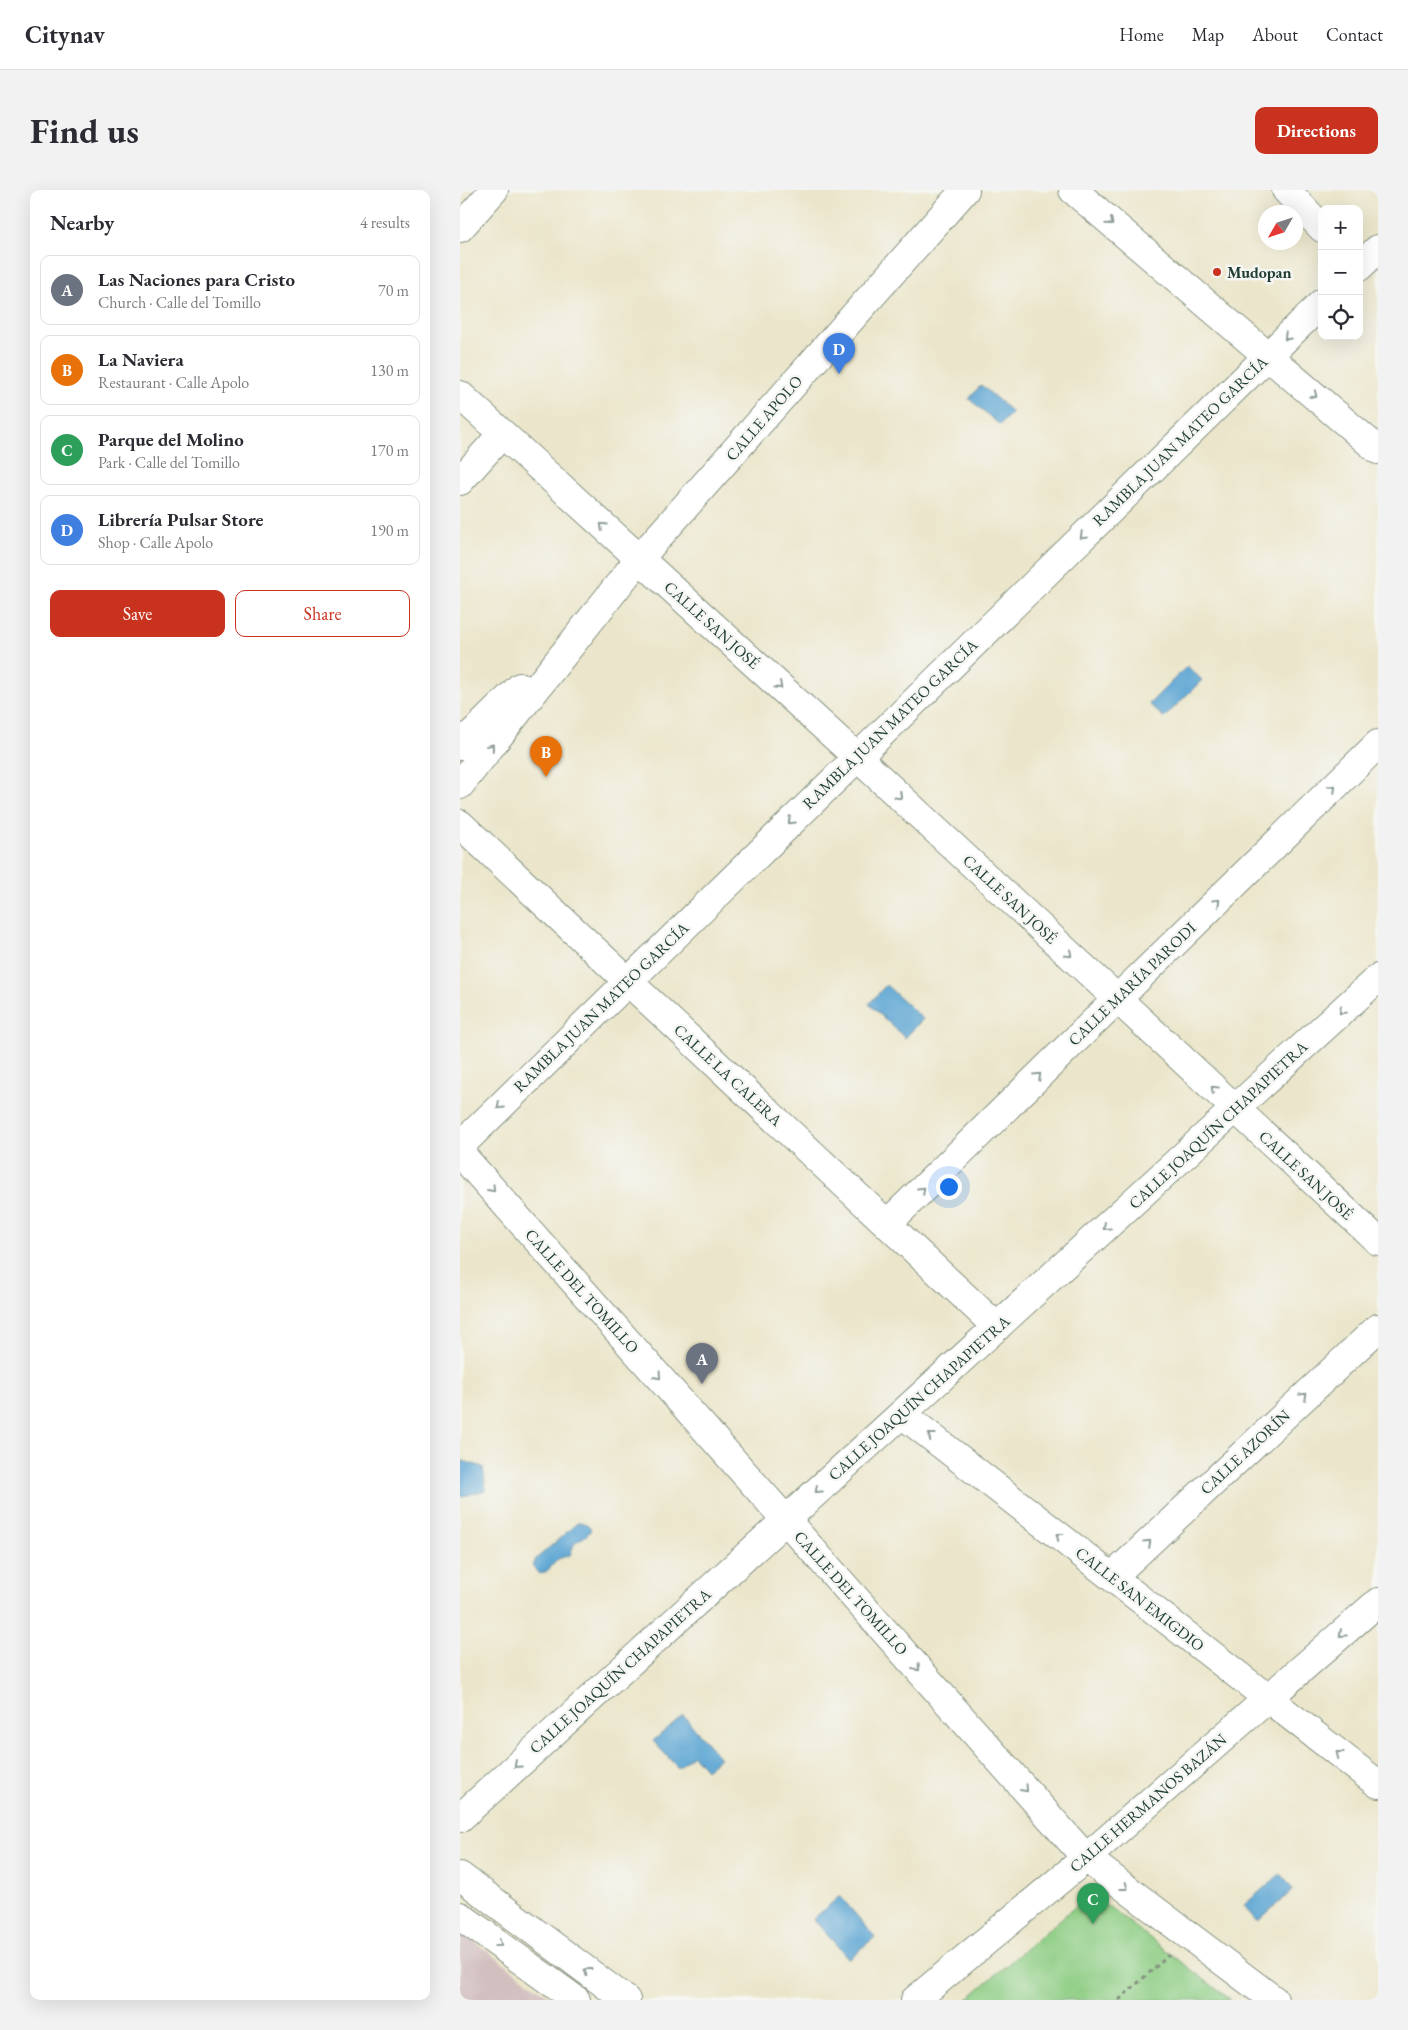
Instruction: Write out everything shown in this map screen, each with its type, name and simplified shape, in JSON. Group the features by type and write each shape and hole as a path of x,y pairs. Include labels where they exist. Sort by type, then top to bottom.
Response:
{"street":[{"path":"460,228 494,190"},
{"name":"CALLE APOLO","path":"460,785 639,560 965,190"},
{"path":"1073,190 1378,450"},
{"path":"1286,190 1318,224"},
{"path":"1363,263 1378,249"},
{"name":"RAMBLA JUAN MATEO GARCÍA","path":"460,1146 627,980 1318,307"},
{"name":"CALLE SAN JOSÉ","path":"460,395 639,560 857,756 1378,1241"},
{"path":"460,481 502,434"},
{"name":"CALLE APOLO","path":"460,746 605,604"},
{"name":"CALLE MARÍA PARODI","path":"887,1224 1378,744"},
{"name":"CALLE LA CALERA","path":"460,824 997,1328"},
{"name":"CALLE JOAQUÍN CHAPAPIETRA","path":"460,1818 1378,978"},
{"name":"CALLE DEL TOMILLO","path":"460,1153 1086,1858 1274,2000"},
{"name":"CALLE AZORÍN","path":"1112,1577 1378,1328"},
{"name":"CALLE SAN EMIGDIO","path":"902,1414 1378,1784"},
{"name":"CALLE HERMANOS BAZÁN","path":"915,2000 1086,1858 1378,1602"},
{"path":"460,1876 626,2000"},
{"path":"460,1916 576,2000"}],"path":[{"path":"1119,2000 1174,1950"}],"shaded area":[{"path":"460,1931 554,2000 460,2000"}],"green space":[{"path":"1091,1893 1231,2000 966,2000"}],"water":[{"path":"981,385 1012,412 1000,425 969,399"},
{"path":"1187,666 1202,680 1164,718 1149,704"},
{"path":"886,985 923,1019 905,1038 869,1004"},
{"path":"460,1460 483,1467 486,1490 460,1497"},
{"path":"580,1522 590,1527 588,1534 575,1543 570,1555 558,1559 547,1571 540,1574 533,1566 536,1559"},
{"path":"683,1715 720,1758 706,1770 693,1755 678,1768 653,1741"},
{"path":"1279,1875 1282,1875 1293,1890 1258,1921 1255,1920 1244,1905"},
{"path":"840,1896 875,1937 849,1959 813,1919"}],"place":[{"name":"Mudopan","path":"1217,272"},
{"name":"Librería Pulsar Store","path":"839,374"},
{"name":"La Naviera","path":"546,777"},
{"name":"Las Naciones para Cristo","path":"702,1384"},
{"name":"Parque del Molino","path":"1093,1924"}]}
